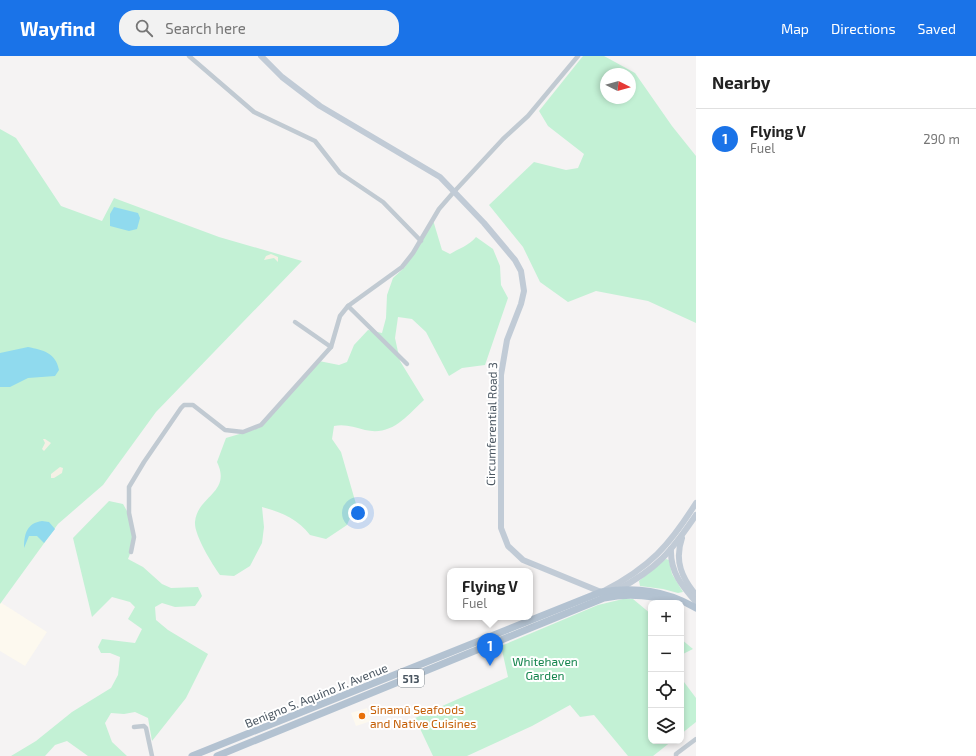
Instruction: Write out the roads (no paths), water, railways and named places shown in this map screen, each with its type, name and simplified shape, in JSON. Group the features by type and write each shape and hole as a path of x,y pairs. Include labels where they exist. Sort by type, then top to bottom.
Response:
{"main road":[{"name":"Circumferential Road 3","path":"261,56 282,77 320,106 348,124 440,177 507,248 516,260 523,281 523,298 507,340 501,375 500,516 504,538 514,552 523,560 602,595"},
{"path":"602,595 640,570 672,540 696,503"},
{"path":"617,590 652,569 672,549 696,515"},
{"path":"685,531 678,554 679,567 683,577 696,595"},
{"path":"672,540 673,568 678,579 696,602"},
{"name":"Benigno S. Aquino Jr. Avenue","path":"192,756 617,590 632,589 663,593 680,598 696,608"},
{"name":"Benigno S. Aquino Jr. Avenue","path":"217,756 304,721 602,595 648,595 666,600"},
{"path":"684,607 696,613"},
{"path":"301,713 304,721"}],"street":[{"path":"189,56 254,112 314,141 340,173 383,202 421,242"},
{"path":"131,552 134,537 129,513 129,487 144,462 181,408 184,405 193,405 225,430 243,432 252,430 261,425 331,347 340,316 348,306 402,267 421,242 439,209 454,191 503,139 528,116 578,56"},
{"path":"348,306 407,364"},
{"path":"294,322 331,347"},
{"path":"134,727 144,726 146,728 152,756"},
{"path":"676,756 676,754 696,739"}],"water":[{"path":"114,207 138,213 140,218 137,229 129,231 110,226 110,214"},
{"path":"28,347 39,349 52,356 59,370 55,376 28,378 10,387 0,387 0,353"},
{"path":"42,521 49,522 55,529 44,543 37,536 29,536 24,548 27,530 33,524"}],"place":[{"name":"Flying V","path":"490,666"},
{"name":"Sinamû Seafoods and Native Cuisines","path":"362,716"}],"park label":[{"name":"Whitehaven Garden","path":"545,668"}]}
